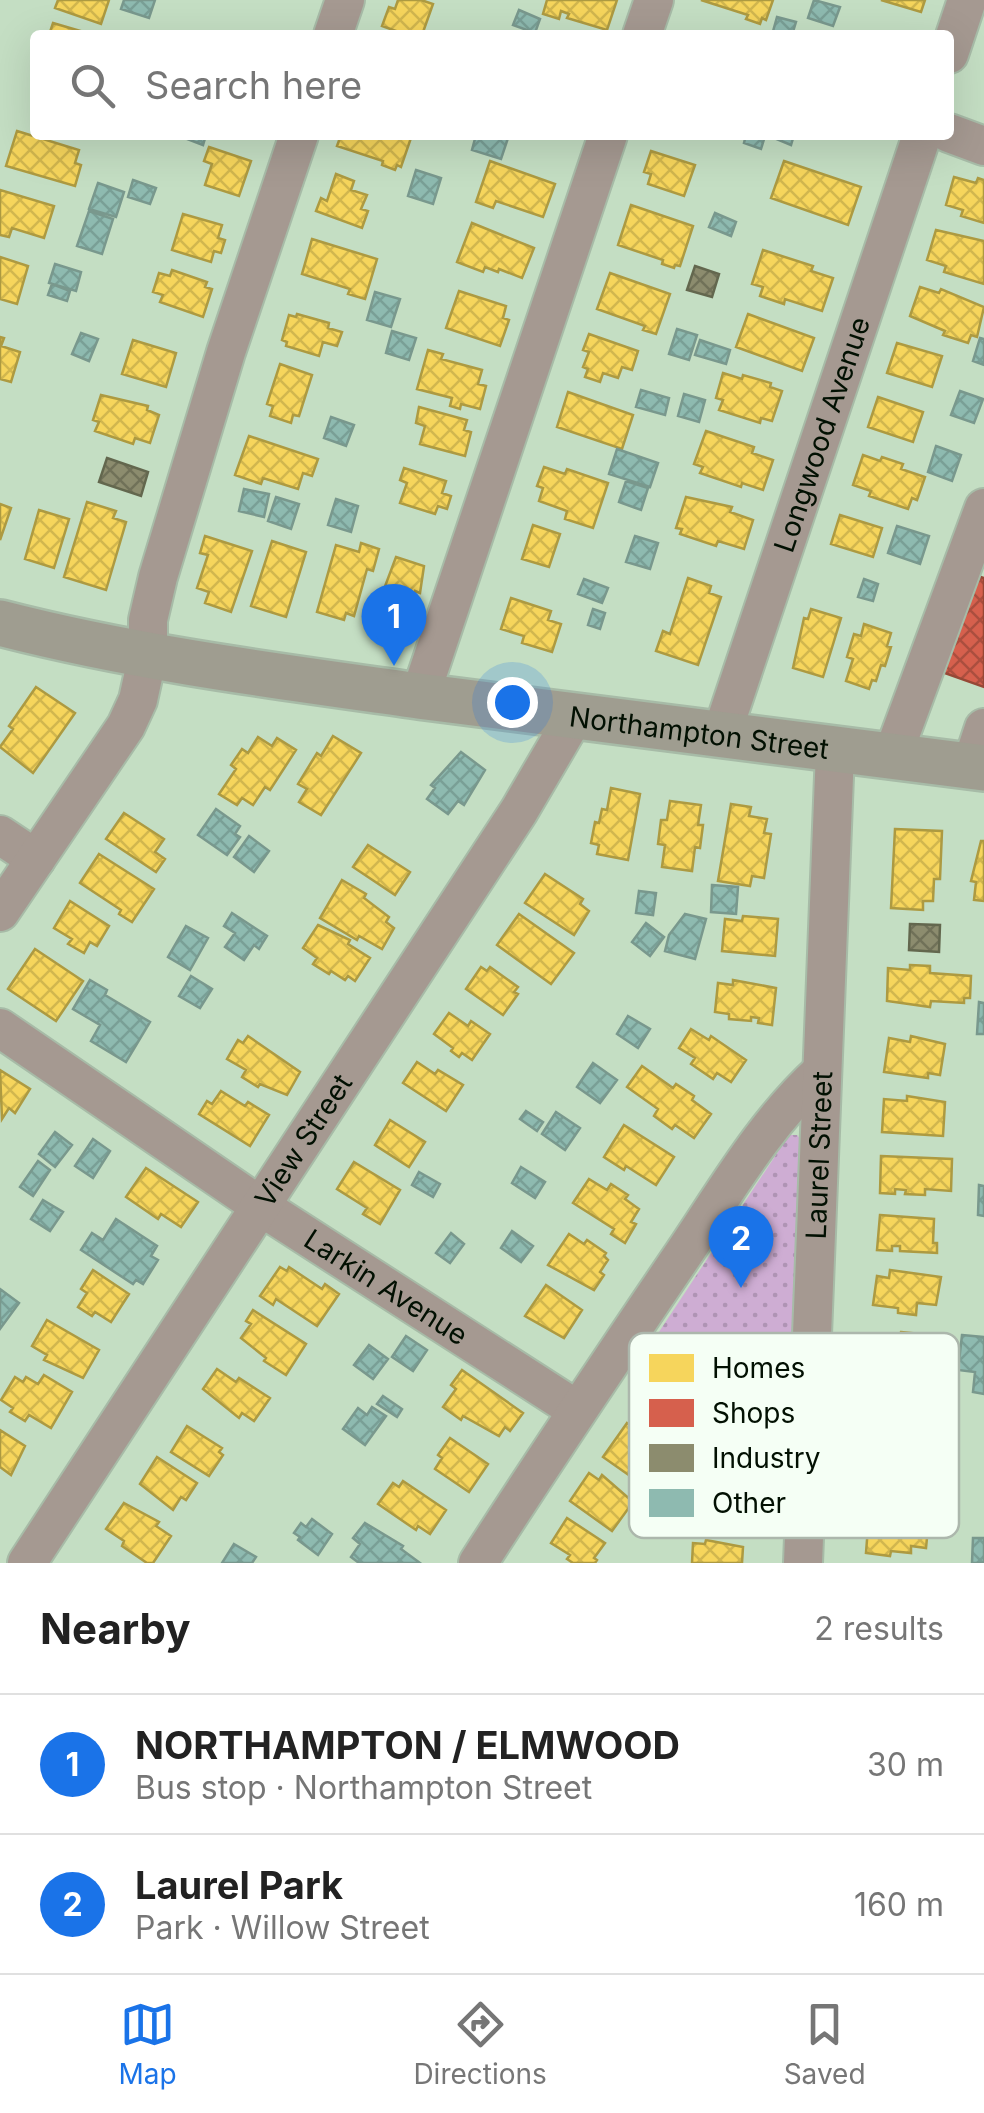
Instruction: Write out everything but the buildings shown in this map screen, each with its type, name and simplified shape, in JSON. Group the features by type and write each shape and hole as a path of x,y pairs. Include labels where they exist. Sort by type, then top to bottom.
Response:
{"main road":[{"name":"Northampton Street","path":"0,622 148,654 574,717 892,758 980,754"}],"street":[{"path":"335,30 345,0"},
{"path":"644,30 654,0"},
{"path":"954,39 967,0"},
{"path":"954,135 984,146"},
{"path":"0,912 126,726 138,700 158,577 226,352 297,140"},
{"path":"420,696 606,140"},
{"name":"Longwood Avenue","path":"720,736 920,140"},
{"path":"892,758 984,508"},
{"name":"View Street","path":"27,1563 519,812 574,717"},
{"name":"Laurel Street","path":"811,1333 835,750"},
{"path":"0,836 36,859"},
{"name":"Larkin Avenue","path":"0,1028 260,1206 577,1410"},
{"path":"629,1333 758,1144 793,1098 821,1072"},
{"path":"478,1563 629,1334"},
{"name":"Laurel Street","path":"803,1563 804,1538"}],"shaded area":[{"path":"789,1135 797,1135 803,1152 792,1333 658,1333"}],"place":[{"name":"NORTHAMPTON / ELMWOOD","path":"394,666"},
{"name":"Laurel Park","path":"741,1288"}]}
